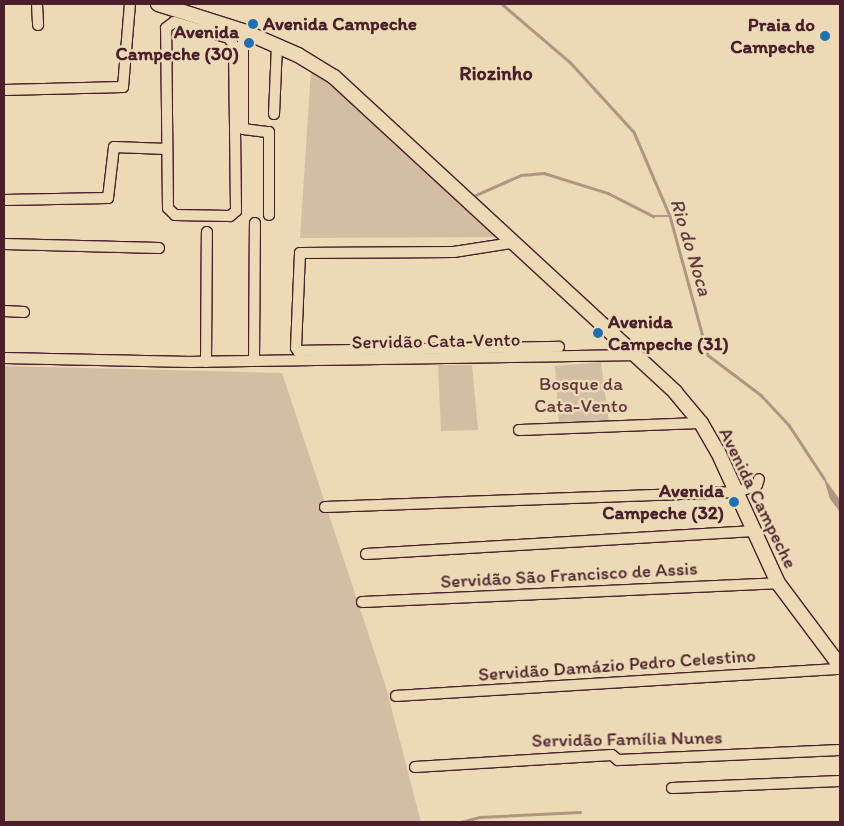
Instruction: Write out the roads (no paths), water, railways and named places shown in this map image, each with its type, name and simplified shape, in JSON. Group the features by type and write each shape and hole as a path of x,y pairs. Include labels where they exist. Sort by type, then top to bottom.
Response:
{"main road":[{"name":"Avenida Campeche","path":"158,4 243,31 277,45 322,69 350,91 675,392 701,423 737,492 778,583 840,667"}],"street":[{"path":"37,4 38,25"},
{"path":"4,90 123,87 130,4"},
{"path":"198,16 229,38 234,46 234,214 170,213 166,28 174,22 198,16"},
{"path":"243,31 243,129 269,132 269,215"},
{"path":"274,114 277,45"},
{"path":"4,200 108,198 114,147 168,148"},
{"path":"254,360 255,223"},
{"path":"206,359 207,232"},
{"path":"512,243 454,252 300,253 298,258 296,348 298,351 384,355 559,347"},
{"path":"4,244 159,248"},
{"path":"4,311 24,312"},
{"name":"Servidão Cata-Vento","path":"4,357 254,360 384,355 635,355"},
{"path":"519,430 701,423"},
{"path":"324,507 737,492 757,485 759,479"},
{"path":"366,554 754,530"},
{"name":"Servidão São Francisco de Assis","path":"362,602 778,583"},
{"name":"Servidão Damázio Pedro Celestino","path":"396,696 840,667"},
{"name":"Servidão Família Nunes","path":"416,767 612,755 618,760 840,750"},
{"path":"672,788 840,781"}],"waterway":[{"name":"Rio do Noca","path":"502,4 571,63 634,132 670,216 708,355 761,395 789,425 824,478"},
{"path":"476,195 521,175 544,173 608,193 653,216 670,216"},
{"path":"461,822 480,817 580,812"}],"place":[{"name":"Avenida Campeche","path":"253,24"},
{"name":"Praia do Campeche","path":"825,36"},
{"name":"Avenida Campeche (30)","path":"249,43"},
{"name":"Avenida Campeche (31)","path":"598,333"},
{"name":"Avenida Campeche (32)","path":"734,502"}],"district":[{"name":"Riozinho","path":"496,73"}],"park label":[{"name":"Bosque da Cata-Vento","path":"581,395"}]}
